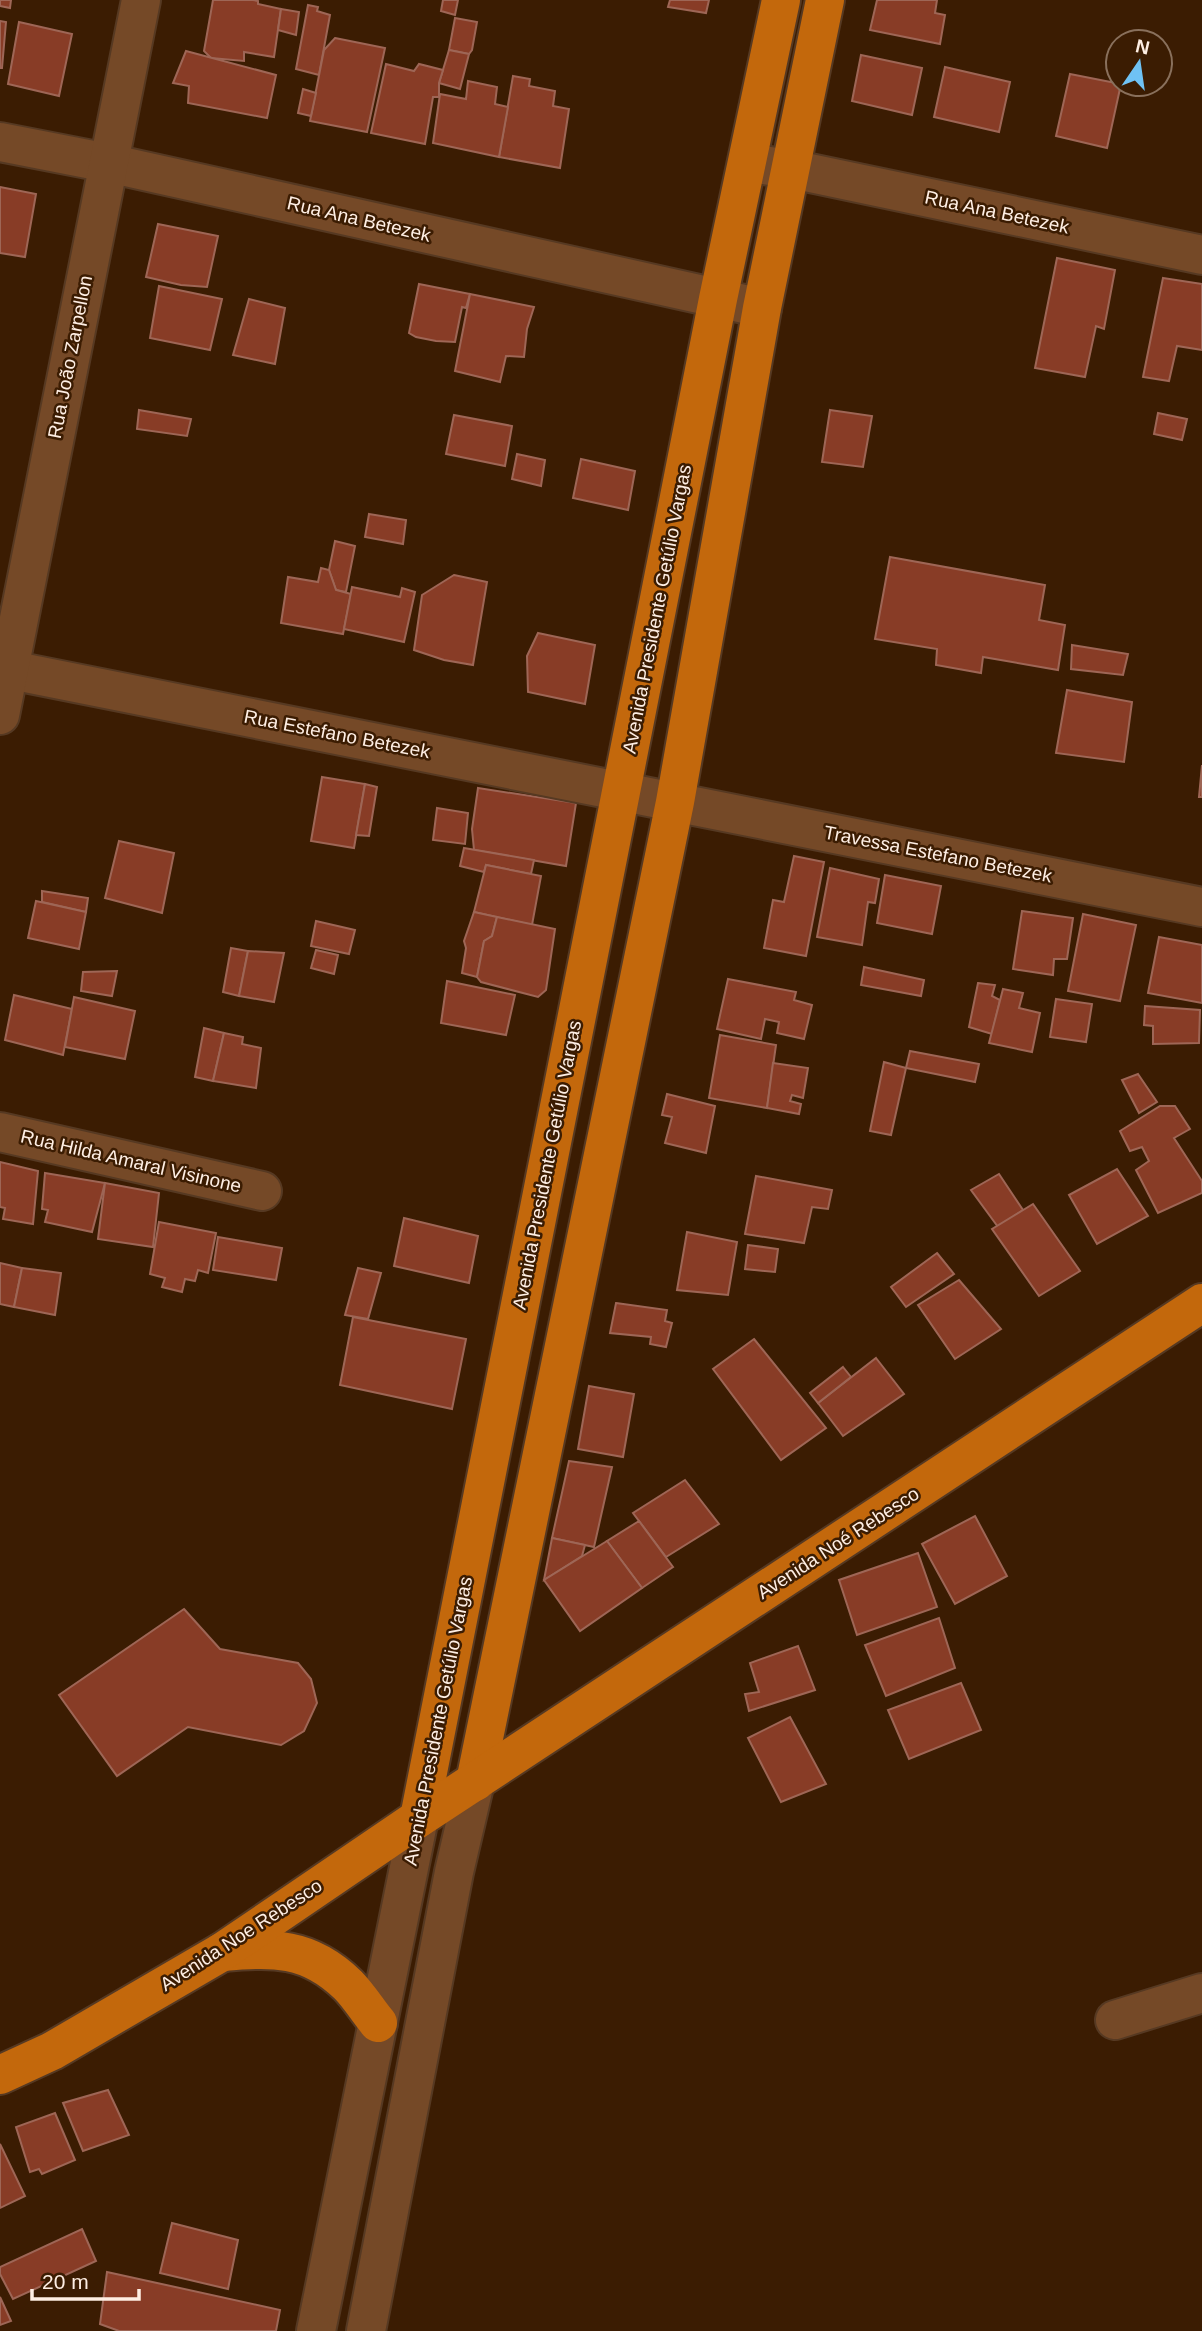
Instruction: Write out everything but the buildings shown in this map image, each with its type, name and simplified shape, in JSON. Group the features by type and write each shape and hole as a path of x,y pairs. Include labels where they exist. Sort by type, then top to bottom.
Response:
{"main road":[{"name":"Avenida Presidente Getúlio Vargas","path":"419,1818 718,299 782,0"},
{"path":"475,1782 674,802 762,308 825,0"},
{"name":"Avenida Noé Rebesco","path":"475,1782 1202,1303"},
{"name":"Avenida Noe Rebesco","path":"0,2075 52,2051 222,1952 475,1782"},
{"path":"222,1952 261,1949 296,1952 328,1969 349,1986 378,2023"}],"street":[{"name":"Rua João Zarpellon","path":"0,715 5,668 141,0"},
{"name":"Rua Ana Betezek","path":"0,142 108,163 762,308"},
{"name":"Rua Ana Betezek","path":"748,163 791,169 1202,255"},
{"name":"Rua Estefano Betezek","path":"5,668 674,802"},
{"name":"Travessa Estefano Betezek","path":"674,802 1202,907"},
{"name":"Rua Hilda Amaral Visinone","path":"0,1132 262,1191"},
{"path":"366,2331 454,1872 475,1782"},
{"name":"Avenida Presidente Getúlio Vargas","path":"316,2331 419,1818"},
{"path":"1115,2020 1202,1993"}]}
